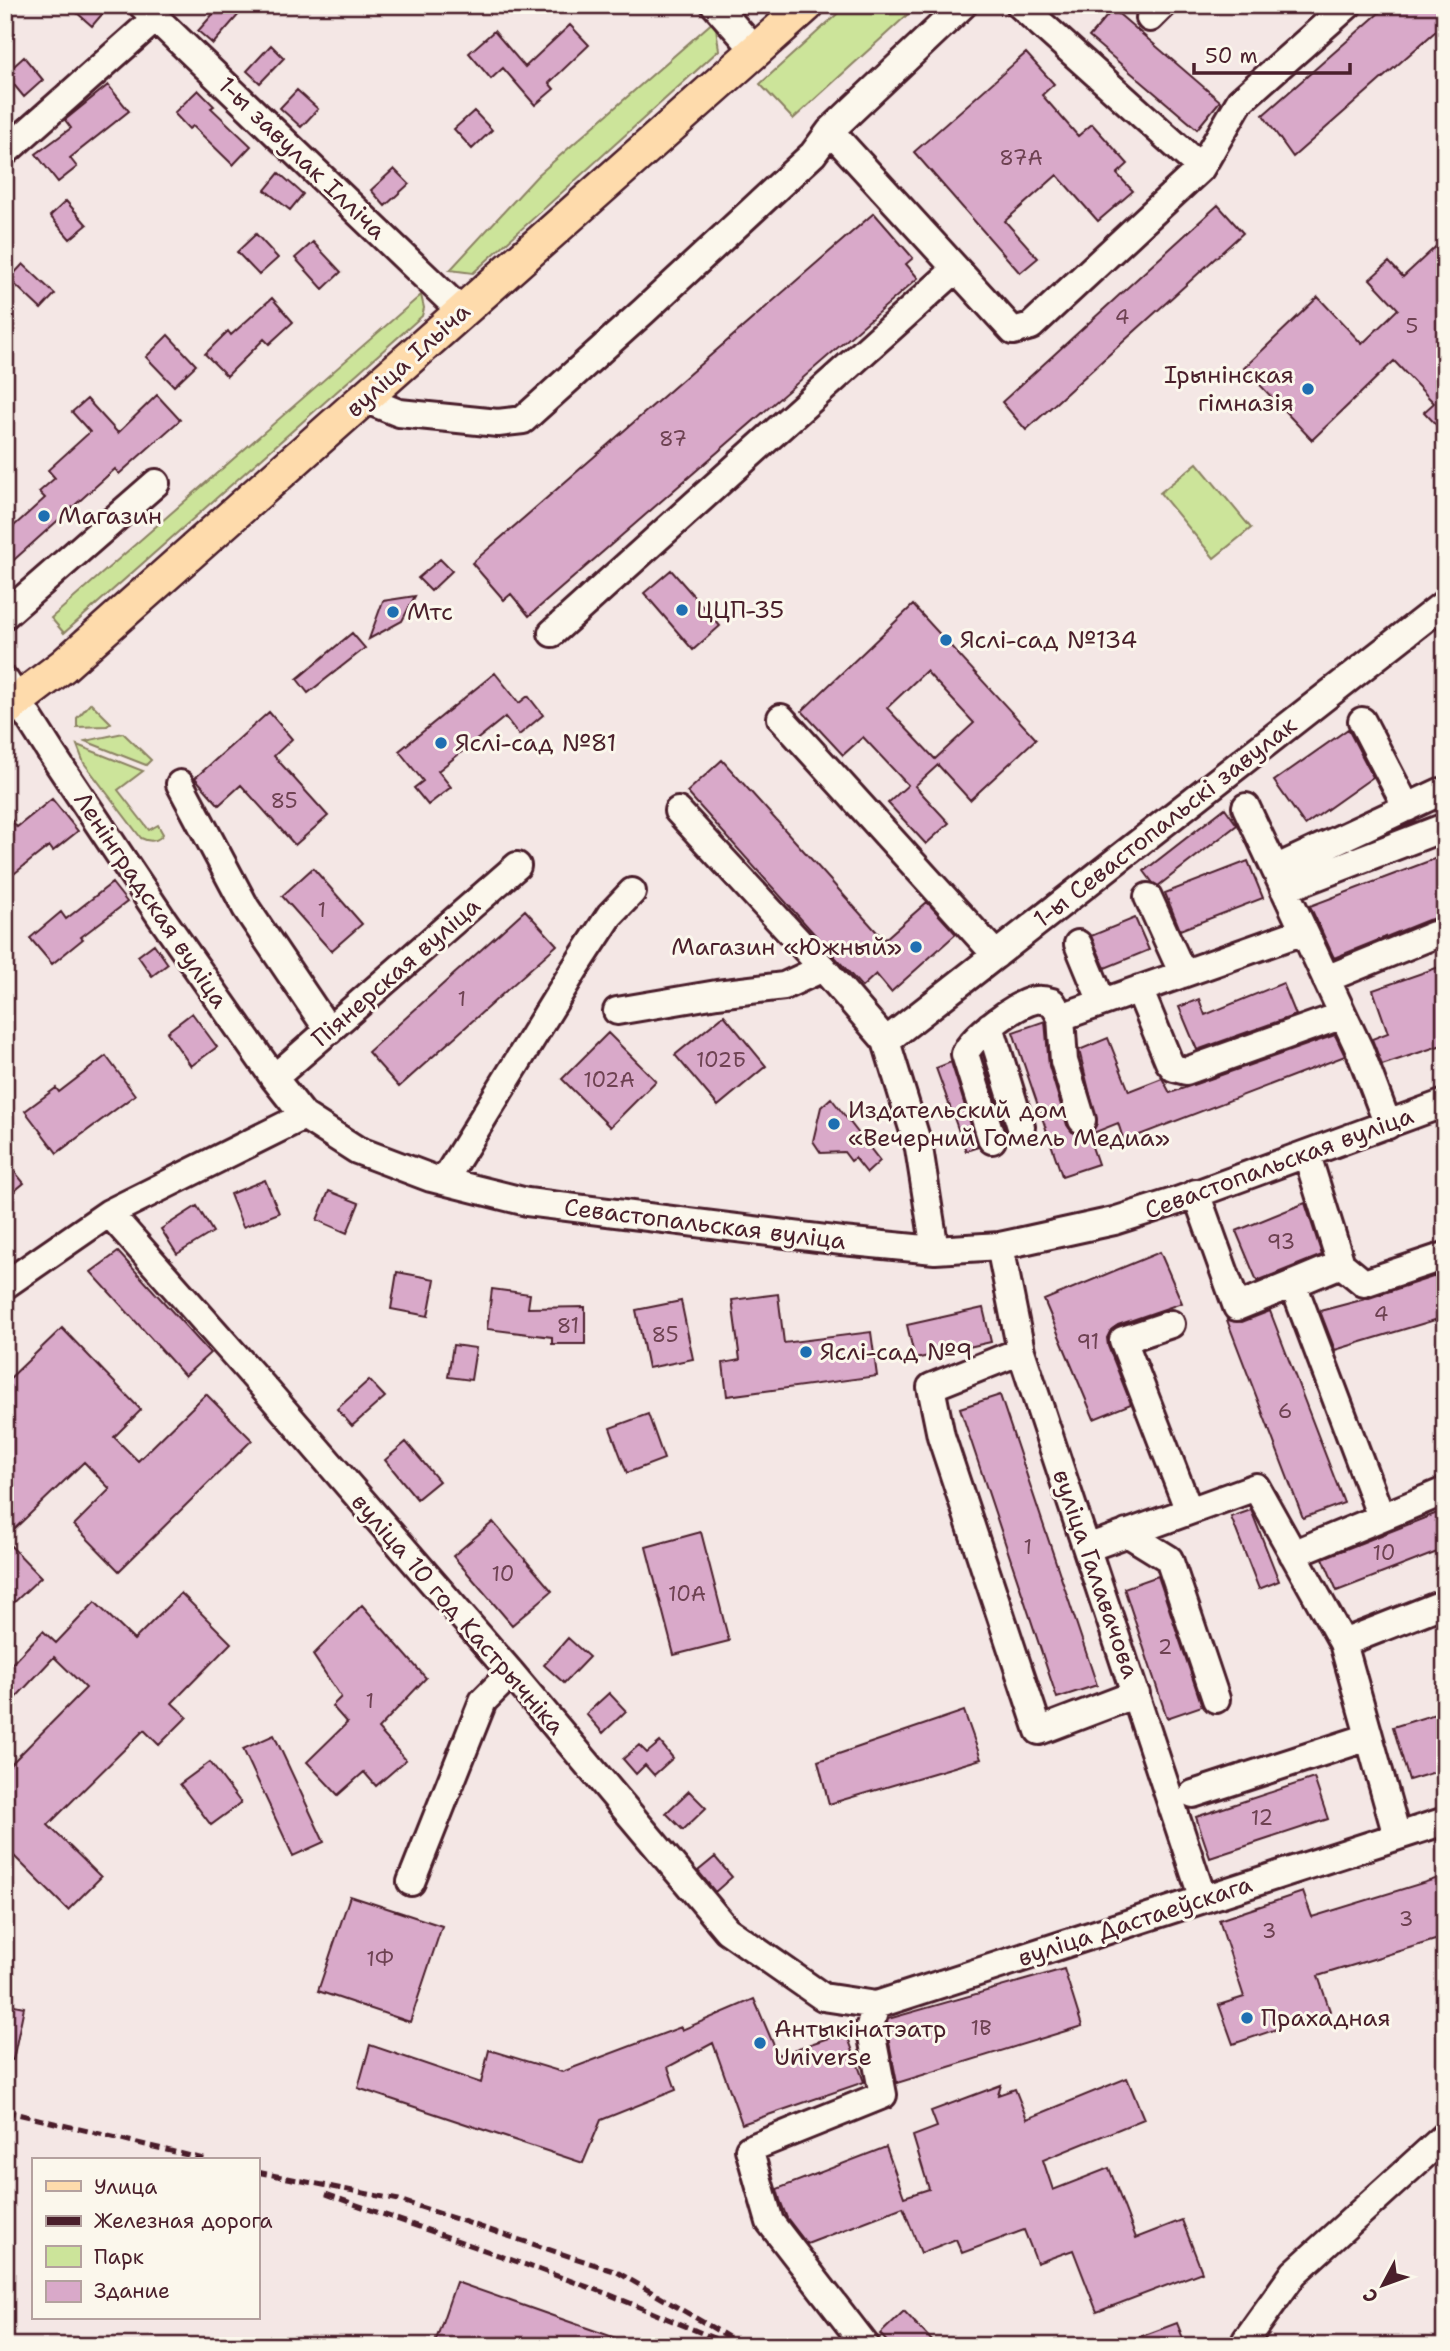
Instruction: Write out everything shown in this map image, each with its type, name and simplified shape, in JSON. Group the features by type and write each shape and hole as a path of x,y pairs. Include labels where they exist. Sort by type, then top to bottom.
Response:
{"main road":[{"name":"вуліца Ільіча","path":"9,697 64,667 807,5"}],"street":[{"path":"715,5 756,51"},
{"path":"364,399 399,413 498,423 523,419 813,154 830,131 963,5"},
{"path":"1020,5 1201,168"},
{"path":"830,131 1013,331 1031,326 1201,168 1240,101 1348,5"},
{"path":"5,152 148,12"},
{"name":"1-ы завулак Ілліча","path":"148,12 462,312"},
{"path":"551,633 956,269"},
{"path":"5,615 156,483"},
{"name":"1-ы Севастопальскі завулак","path":"886,1041 1445,603"},
{"name":"Ленінградская вуліца","path":"9,697 274,1078 304,1116"},
{"path":"781,718 996,955"},
{"path":"1363,721 1406,808"},
{"path":"180,784 246,908 329,1031"},
{"path":"1280,879 1406,808 1440,792"},
{"path":"1246,807 1360,1051 1388,1125"},
{"path":"678,811 823,968 886,1041 919,1148 935,1250"},
{"path":"1280,879 1445,827"},
{"name":"Піянерская вуліца","path":"274,1078 517,866"},
{"path":"444,1181 574,970 610,915 632,892"},
{"path":"1148,897 1183,974"},
{"path":"1060,1017 1304,931"},
{"path":"1326,979 1434,935"},
{"path":"1078,944 1102,1002"},
{"path":"617,1011 717,993 784,986 823,968"},
{"path":"1139,989 1168,1062 1180,1071 1343,1015"},
{"path":"992,1140 965,1054 969,1045 990,1026 1031,1001 1039,999 1052,1002 1060,1017 1065,1061 1082,1120"},
{"path":"990,1026 1021,1126"},
{"name":"Севастопальская вуліца","path":"304,1116 357,1150 404,1169 527,1202 935,1250 1000,1246 1114,1220 1307,1155 1445,1103"},
{"path":"5,1285 109,1213 304,1116"},
{"path":"1307,1155 1341,1264 1364,1283 1445,1256"},
{"path":"1196,1193 1237,1307 1341,1264"},
{"name":"вуліца 10 год Кастрычніка","path":"109,1213 511,1673 727,1930 823,1997"},
{"name":"вуліца Галавачова","path":"1000,1246 1021,1351 1203,1899"},
{"path":"1293,1284 1381,1517"},
{"path":"1171,1324 1123,1340 1189,1511"},
{"path":"1021,1351 931,1387 941,1436 1034,1718 1039,1731 1136,1694"},
{"path":"1087,1548 1256,1487 1343,1643 1397,1836"},
{"path":"1293,1554 1445,1491"},
{"path":"1127,1533 1169,1559 1216,1699"},
{"path":"1343,1643 1445,1603"},
{"path":"411,1882 483,1701 511,1673"},
{"path":"1193,1794 1369,1737"},
{"name":"вуліца Дастаеўскага","path":"823,1997 876,2005 1445,1821"},
{"path":"866,2346 770,2222 749,2149 883,2095 870,2026 876,2005"},
{"path":"1245,2346 1246,2340 1294,2273 1445,2136"}],"green space":[{"path":"847,5 918,5 793,119 760,84"},
{"path":"715,20 719,50 473,273 450,270 538,175"},
{"path":"421,295 424,308 422,316 64,633 51,618"},
{"path":"1197,463 1251,528 1214,558 1160,493"},
{"path":"91,703 111,723 107,726 77,727 77,718"},
{"path":"123,733 151,760 146,765 85,741"},
{"path":"77,745 143,771 118,790 149,830 158,825 163,834 159,839 141,838 84,763"}],"building":[{"path":"68,5 110,5 92,26"},
{"path":"221,5 247,5 213,44 198,31"},
{"path":"1388,5 1445,5 1445,23 1293,157 1263,115"},
{"path":"1113,9 1220,101 1197,129 1089,37"},
{"path":"570,25 589,45 549,83 554,89 535,105 503,68 491,79 469,53 494,31 525,67"},
{"path":"271,45 284,58 260,83 247,71"},
{"path":"1026,53 1054,84 1042,95 1078,136 1092,124 1128,164 1117,174 1133,191 1098,221 1057,175 1005,221 1038,258 1020,273 914,152"},
{"path":"24,57 43,80 24,97 5,74"},
{"path":"108,85 129,111 70,158 77,167 58,182 36,154 71,128 65,120"},
{"path":"198,90 214,106 211,108 251,146 233,165 193,126 189,129 174,113"},
{"path":"297,90 318,109 301,127 280,108"},
{"path":"474,111 492,130 472,149 454,129"},
{"path":"394,169 409,184 385,206 371,190"},
{"path":"279,173 303,194 290,210 265,190"},
{"path":"66,201 87,225 70,239 50,216"},
{"path":"1218,205 1243,233 1026,430 1002,402"},
{"path":"874,213 913,258 906,264 918,278 529,616 511,594 504,600 472,563"},
{"path":"256,234 278,258 259,275 237,252"},
{"name":"Ірынінская гімназія","path":"1445,238 1445,434 1424,412 1434,403 1394,361 1312,440 1244,368 1318,297 1362,344 1398,309 1370,279 1389,262 1403,277"},
{"path":"313,242 341,272 323,289 295,258"},
{"path":"23,264 55,294 41,309 9,279"},
{"path":"272,298 293,322 269,344 264,339 227,376 205,354 228,331 231,335"},
{"path":"168,335 196,365 174,386 146,357"},
{"path":"157,395 180,420 119,474 115,469 5,568 5,534 45,498 39,492 55,478 48,470 90,432 72,412 87,399 118,433"},
{"path":"440,559 452,571 431,591 418,578"},
{"name":"ЦЦП-35","path":"671,570 720,626 693,650 644,593"},
{"name":"Мтс","path":"415,596 402,621 369,639 383,601"},
{"path":"913,605 1036,739 970,800 938,765 915,786 949,823 926,844 888,803 908,785 863,737 843,755 802,711","holes":["926,671 974,723 935,759 887,708"]},
{"path":"352,633 365,648 308,693 297,679"},
{"name":"Яслі-сад №81","path":"495,673 519,703 528,696 543,715 519,735 505,717 438,771 451,787 428,805 414,788 423,781 399,751"},
{"path":"269,712 292,739 274,756 328,816 295,845 241,785 219,805 195,778"},
{"path":"1348,729 1373,777 1305,825 1274,781"},
{"path":"722,760 884,940 927,902 956,934 891,992 876,974 862,987 687,792"},
{"path":"52,799 78,831 53,851 49,846 5,881 5,812 17,827"},
{"path":"1225,808 1237,825 1158,886 1153,883 1144,871"},
{"path":"1445,855 1445,916 1428,920 1334,958 1310,906"},
{"path":"1248,861 1263,898 1180,930 1165,893"},
{"path":"313,868 362,924 331,951 282,896"},
{"path":"112,883 127,902 81,937 83,939 52,964 30,938 61,912 66,919"},
{"path":"525,910 557,945 399,1087 368,1052"},
{"path":"1135,918 1149,950 1105,968 1091,936"},
{"path":"154,944 168,964 152,976 138,956"},
{"path":"1445,965 1445,1044 1382,1065 1372,1039 1388,1033 1373,990"},
{"path":"1283,983 1296,1015 1197,1050 1179,1007 1199,999 1205,1015"},
{"path":"192,1013 217,1047 191,1066 167,1032"},
{"path":"724,1015 766,1066 718,1106 675,1055"},
{"path":"1045,1021 1049,1066 1067,1125 1072,1132 1079,1135 1087,1135 1093,1131 1097,1123 1079,1050 1108,1038 1129,1091 1162,1078 1170,1093 1335,1035 1345,1056 1124,1141 1118,1123 1088,1135 1098,1164 1062,1176 1013,1032"},
{"path":"608,1033 656,1081 610,1127 562,1079"},
{"path":"106,1056 135,1095 57,1153 25,1111 56,1088 59,1092"},
{"path":"951,1062 978,1147 966,1151 936,1068"},
{"name":"Издательский дом «Вечерний Гомель Медиа»","path":"831,1098 880,1161 867,1173 855,1158 851,1161 844,1152 821,1153 813,1141 821,1107"},
{"path":"5,1160 24,1183 5,1199"},
{"path":"265,1180 279,1213 243,1227 230,1194"},
{"path":"329,1191 359,1203 347,1233 317,1220"},
{"path":"1305,1203 1322,1255 1257,1281 1236,1231"},
{"path":"197,1206 213,1232 177,1254 161,1229"},
{"path":"118,1252 210,1353 185,1376 91,1272"},
{"path":"1160,1252 1182,1303 1118,1325 1111,1330 1107,1338 1108,1346 1131,1404 1094,1419 1044,1300"},
{"path":"397,1272 435,1279 428,1316 391,1309"},
{"path":"1445,1273 1445,1317 1335,1350 1320,1311"},
{"path":"492,1289 530,1294 528,1308 585,1307 585,1344 552,1344 552,1337 487,1329"},
{"name":"Яслі-сад №9","path":"778,1294 784,1343 871,1332 877,1376 727,1396 723,1363 740,1360 732,1300"},
{"path":"681,1301 693,1359 648,1368 636,1310"},
{"path":"983,1308 991,1342 915,1359 907,1325"},
{"path":"1270,1311 1344,1503 1303,1518 1227,1320 1242,1322"},
{"path":"62,1328 141,1410 114,1437 138,1461 206,1394 252,1440 119,1571 74,1525 110,1489 84,1462 5,1538 5,1383"},
{"path":"453,1345 476,1348 471,1380 448,1377"},
{"path":"369,1380 385,1397 352,1426 337,1409"},
{"path":"1000,1395 1097,1685 1057,1698 960,1408"},
{"path":"648,1414 664,1459 627,1473 610,1428"},
{"path":"406,1442 439,1481 417,1499 385,1460"},
{"path":"1251,1510 1279,1581 1259,1589 1231,1517"},
{"path":"1445,1510 1445,1549 1337,1591 1323,1558"},
{"path":"493,1522 552,1591 512,1625 453,1556"},
{"path":"701,1532 729,1641 674,1655 646,1547"},
{"path":"5,1540 41,1577 5,1611"},
{"path":"1158,1576 1202,1706 1167,1718 1124,1588"},
{"path":"181,1593 231,1643 172,1703 187,1717 159,1745 144,1730 48,1825 101,1877 68,1910 5,1847 5,1770 86,1688 54,1657 5,1709 5,1671 43,1631 56,1643 95,1602 134,1640"},
{"path":"362,1605 426,1678 378,1729 406,1760 376,1786 364,1772 338,1795 307,1762 347,1723 332,1706 341,1697 313,1655"},
{"path":"568,1638 589,1657 564,1683 544,1665"},
{"path":"609,1693 626,1711 603,1733 586,1714"},
{"path":"964,1711 981,1759 829,1804 818,1761"},
{"path":"1445,1711 1445,1769 1409,1780 1393,1727"},
{"path":"274,1735 324,1842 293,1856 243,1749"},
{"path":"660,1742 673,1758 654,1775 645,1765 636,1774 623,1759 639,1745 647,1753"},
{"path":"210,1762 241,1803 211,1825 180,1784"},
{"path":"1314,1778 1328,1819 1210,1858 1196,1817"},
{"path":"689,1791 706,1808 683,1830 666,1813"},
{"path":"715,1857 732,1877 715,1892 698,1871"},
{"path":"1445,1876 1445,1937 1318,1976 1330,2011 1233,2044 1219,2005 1244,1997 1219,1920 1303,1892 1312,1917"},
{"path":"350,1896 442,1926 410,2022 318,1991"},
{"path":"1064,1969 1082,2026 897,2083 886,2027 888,2019"},
{"path":"754,1999 778,2055 846,2032 864,2082 742,2124 713,2043 668,2067 676,2090 601,2120 583,2163 358,2088 370,2045 481,2083 489,2050 562,2072 681,2027 682,2030"},
{"path":"5,2003 24,2007 13,2060 5,2059"},
{"path":"1127,2078 1144,2119 1043,2160 1053,2190 1109,2168 1136,2238 1182,2220 1202,2272 1097,2312 1073,2250 1037,2263 1024,2230 962,2253 956,2239 921,2253 903,2207 807,2244 787,2218 780,2200 777,2189 886,2147 904,2197 929,2189 913,2136 937,2127 931,2111 1001,2085 998,2095 1015,2089 1027,2119"},
{"path":"456,2282 630,2343 630,2346 434,2346"},
{"path":"904,2311 937,2346 891,2346 880,2334"},
{"path":"1177,2323 1186,2346 1121,2346 1121,2344"}],"railway":[{"path":"5,2111 200,2158"},
{"path":"259,2172 399,2200 617,2272 744,2346"},
{"path":"326,2194 608,2294 716,2339"}],"place":[{"name":"Ірынінская гімназія","path":"1308,389"},
{"name":"Магазин","path":"44,516"},
{"name":"ЦЦП-35","path":"682,610"},
{"name":"Мтс","path":"393,612"},
{"name":"Яслі-сад №134","path":"946,640"},
{"name":"Яслі-сад №81","path":"441,743"},
{"name":"Магазин «Южный»","path":"916,947"},
{"name":"Издательский дом «Вечерний Гомель Медиа»","path":"834,1124"},
{"name":"Яслі-сад №9","path":"806,1352"},
{"name":"Прахадная","path":"1247,2018"},
{"name":"Антыкінатэатр Universe","path":"760,2043"}]}
